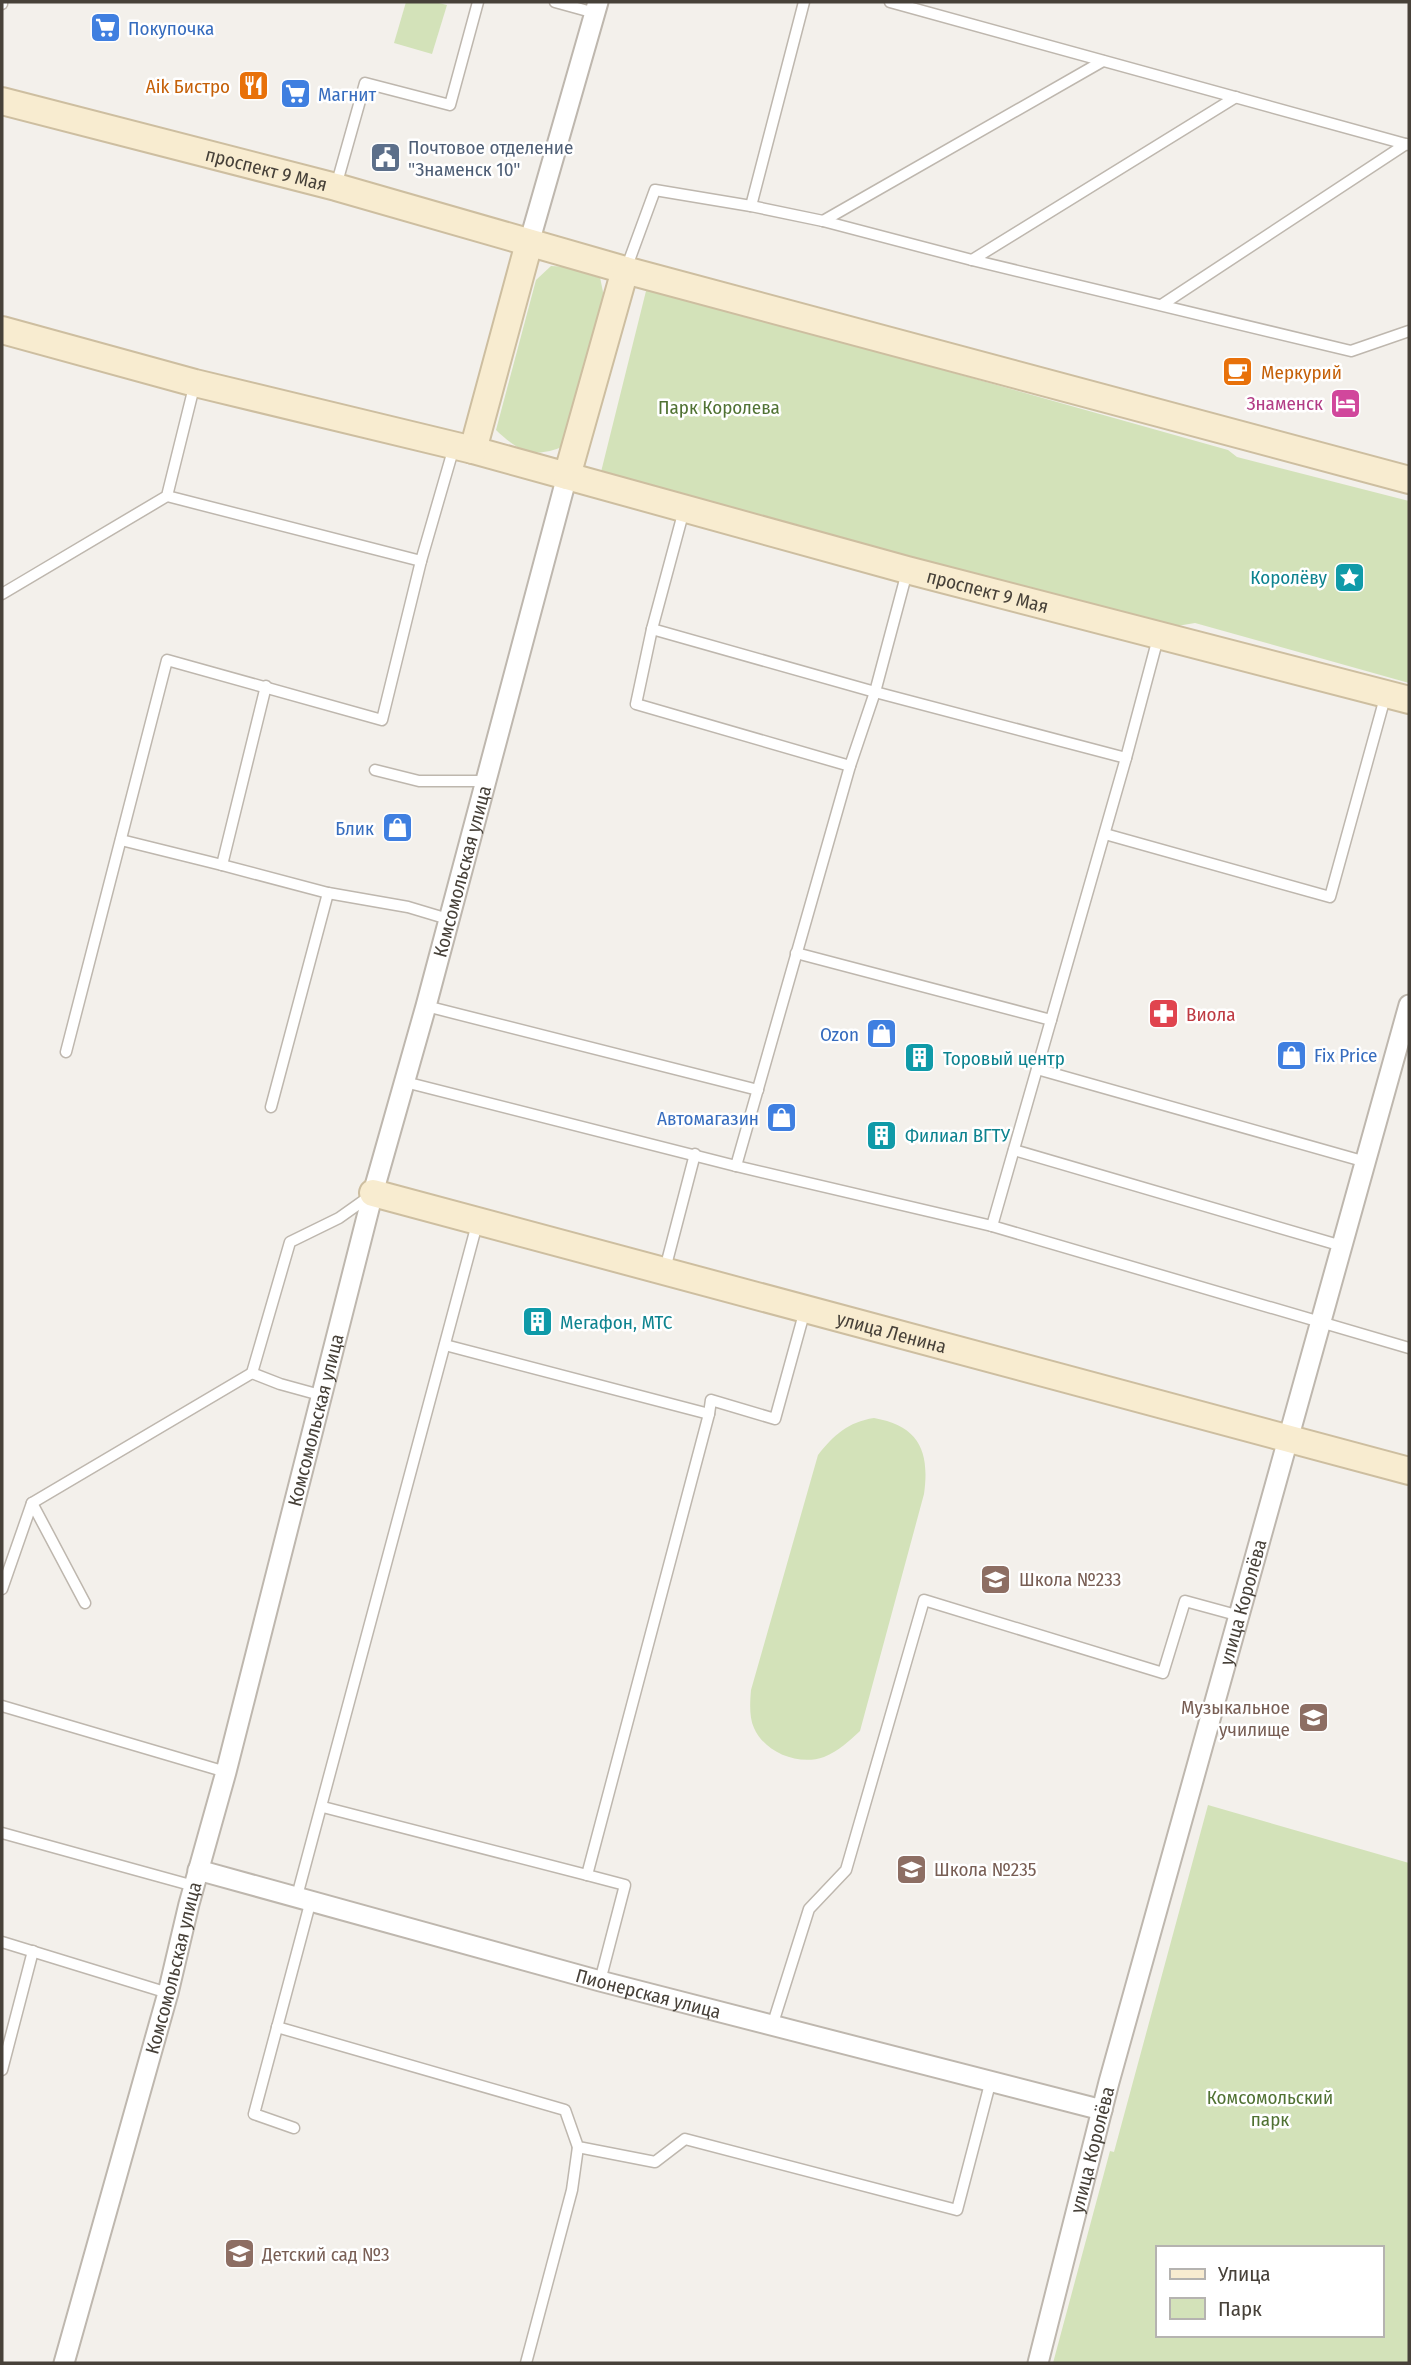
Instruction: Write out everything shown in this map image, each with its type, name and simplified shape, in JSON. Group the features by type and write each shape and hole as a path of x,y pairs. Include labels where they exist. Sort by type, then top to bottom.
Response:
{"street":[{"path":"2,330 195,383 464,447 529,243 596,8"},
{"name":"проспект 9 Мая","path":"2,101 336,187 625,270"},
{"path":"567,476 625,270 1409,480"},
{"name":"проспект 9 Мая","path":"464,447 907,570 1159,633 1398,697"},
{"name":"Комсомольская улица","path":"64,2363 168,1993 373,1193 426,1006 567,476"},
{"name":"улица Королёва","path":"1038,2363 1102,2109 1409,1005"},
{"name":"улица Ленина","path":"373,1193 1409,1471"},
{"name":"Пионерская улица","path":"196,1878 304,1898 600,1980 1102,2109"}],"lane":[{"path":"336,187 365,83 450,105 478,2"},
{"path":"555,2 596,8"},
{"path":"751,206 804,2"},
{"path":"890,2 1408,144"},
{"path":"823,221 1103,61"},
{"path":"972,260 1236,97"},
{"path":"1163,304 1408,144"},
{"path":"625,270 654,190 823,221 972,260 1351,351 1409,331"},
{"path":"167,496 195,383"},
{"path":"66,1052 167,660 382,720 421,561 464,447"},
{"path":"2,594 167,496 421,561"},
{"path":"684,509 652,629 636,704 850,766"},
{"path":"736,1166 850,766 875,692 907,570"},
{"path":"652,629 875,692 1126,758"},
{"path":"992,1226 1105,834 1159,633"},
{"path":"222,865 266,686"},
{"path":"1105,834 1330,897 1398,697"},
{"path":"375,770 419,781 485,781"},
{"path":"121,840 328,893 408,906 448,919"},
{"path":"271,1107 328,893"},
{"path":"796,953 1051,1020"},
{"path":"426,1006 758,1090"},
{"path":"1037,1069 1366,1161"},
{"path":"405,1082 736,1166 992,1226 1409,1348"},
{"path":"1014,1150 1343,1246"},
{"path":"665,1272 695,1154"},
{"path":"2,1588 32,1503 252,1373 289,1242 339,1218 373,1193"},
{"path":"294,2128 254,2114 277,2027 323,1807 478,1222"},
{"path":"587,1875 711,1400 775,1419 806,1309"},
{"path":"445,1345 709,1414"},
{"path":"252,1373 320,1395"},
{"path":"32,1503 85,1603"},
{"path":"773,2023 809,1909 846,1870 924,1600 1163,1673 1185,1601 1240,1616"},
{"path":"2,1706 226,1772"},
{"path":"323,1807 625,1885 600,1980"},
{"path":"2,1833 196,1878"},
{"path":"2,1942 168,1993"},
{"path":"2,2070 33,1951"},
{"path":"277,2027 565,2109 578,2147 572,2190 526,2363"},
{"path":"578,2147 655,2162 685,2139 957,2210 991,2080"}],"green space":[{"path":"406,2 435,2 447,5 432,54 394,43"},
{"path":"551,266 569,267 600,277 604,297 564,446 535,452 512,444 496,430 536,280"},
{"name":"Парк Королева","path":"647,287 1228,450 1237,457 1409,501 1409,683 1195,623 1177,626 600,476"},
{"path":"874,1418 902,1427 918,1443 925,1465 924,1494 860,1731 839,1749 824,1757 804,1760 794,1758 774,1751 759,1737 751,1719 751,1690 818,1455 842,1430"},
{"name":"Комсомольский парк","path":"1208,1805 1409,1863 1409,2363 1053,2363 1110,2151 1114,2152"}],"place":[{"name":"Покупочка","path":"105,28"},
{"name":"Aik Бистро","path":"253,86"},
{"name":"Магнит","path":"295,94"},
{"name":"Почтовое отделение \"Знаменск 10\"","path":"385,158"},
{"name":"Меркурий","path":"1238,372"},
{"name":"Знаменск","path":"1346,403"},
{"name":"Королёву","path":"1350,577"},
{"name":"Блик","path":"397,828"},
{"name":"Виола","path":"1163,1014"},
{"name":"Ozon","path":"882,1034"},
{"name":"Fix Price","path":"1291,1055"},
{"name":"Торовый центр","path":"920,1058"},
{"name":"Автомагазин","path":"782,1118"},
{"name":"Филиал ВГТУ","path":"882,1135"},
{"name":"Мегафон, МТС","path":"537,1322"},
{"name":"Школа №233","path":"996,1579"},
{"name":"Музыкальное училище","path":"1313,1718"},
{"name":"Школа №235","path":"911,1869"},
{"name":"Детский сад №3","path":"239,2254"}]}
